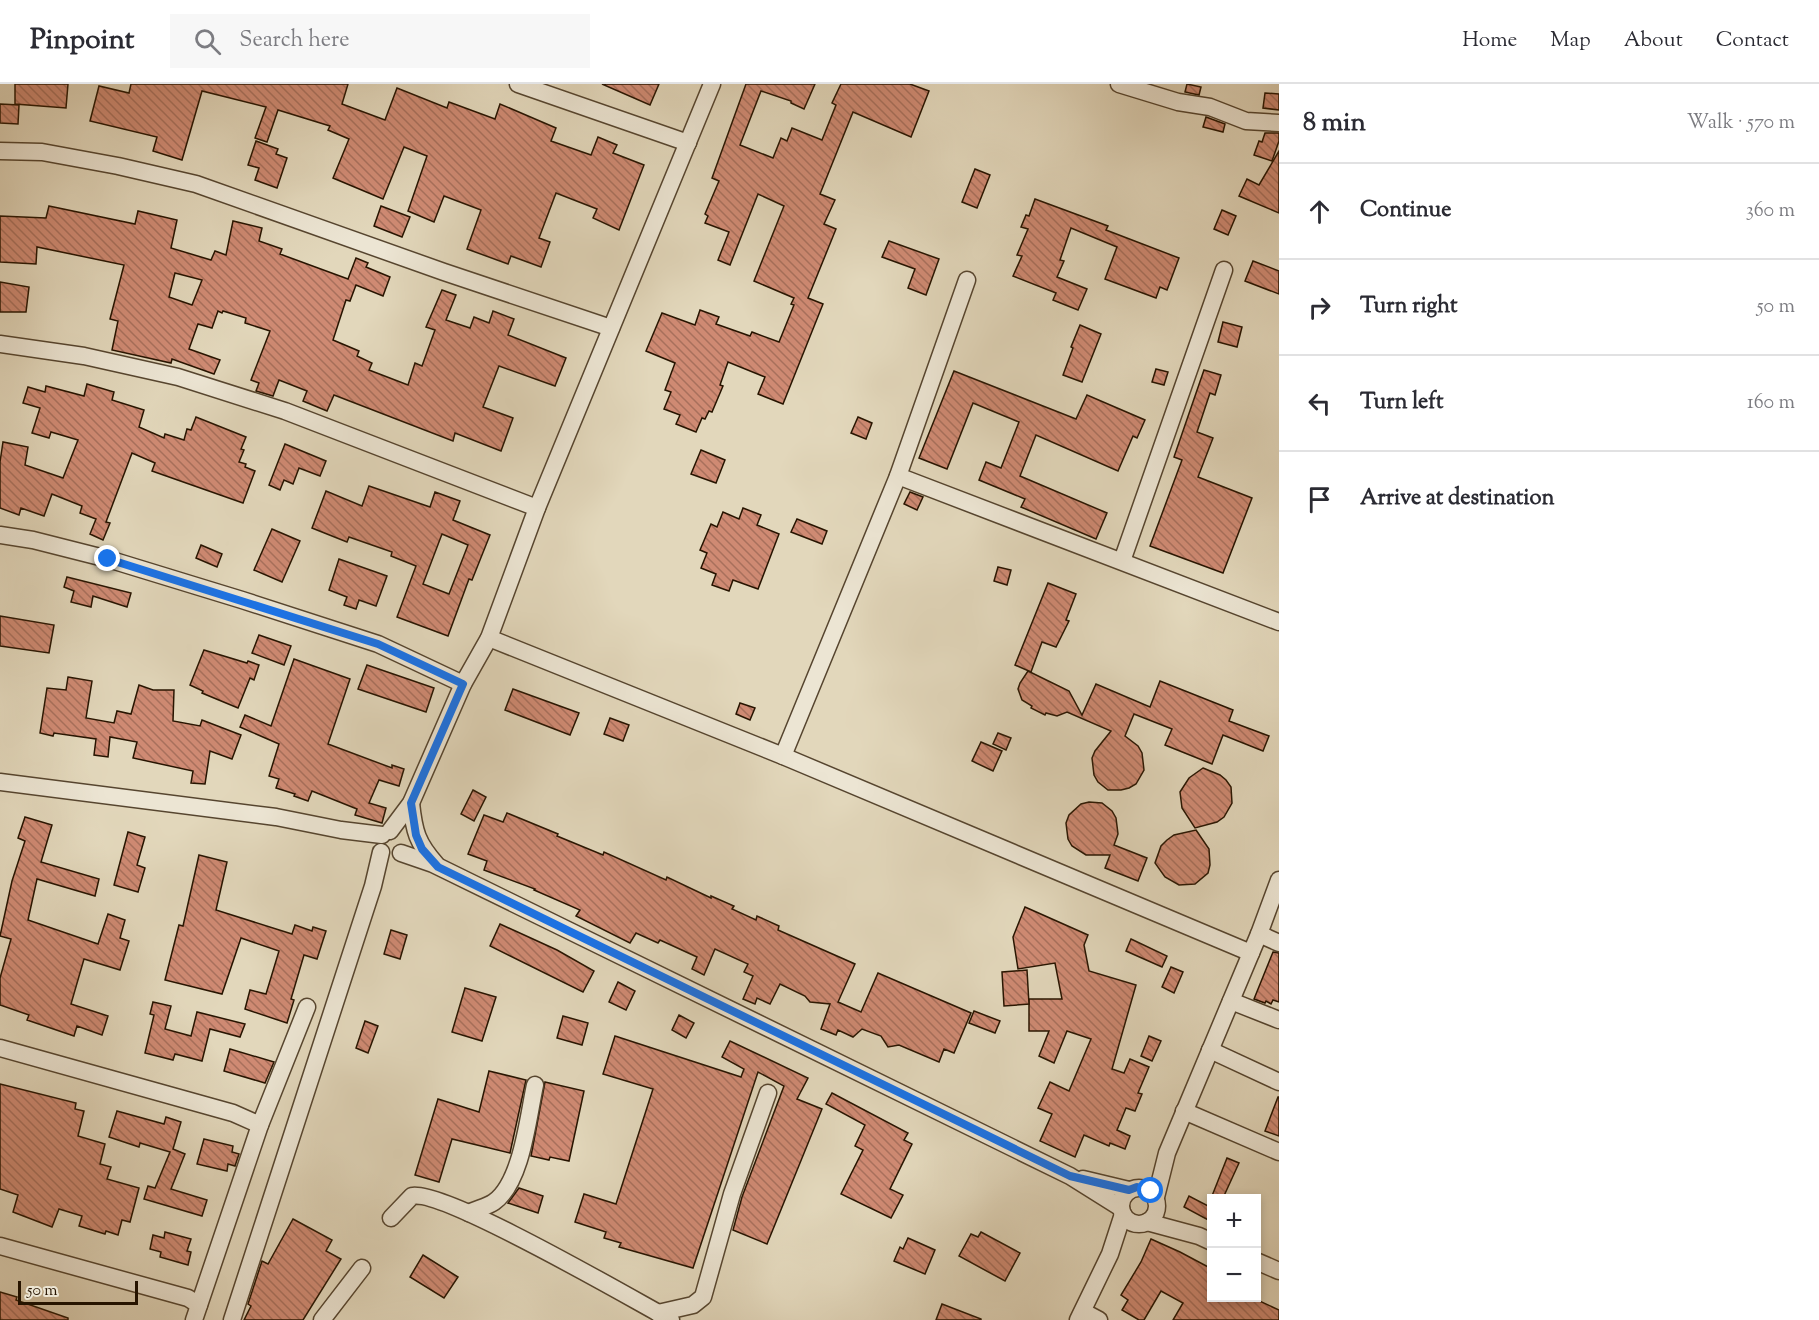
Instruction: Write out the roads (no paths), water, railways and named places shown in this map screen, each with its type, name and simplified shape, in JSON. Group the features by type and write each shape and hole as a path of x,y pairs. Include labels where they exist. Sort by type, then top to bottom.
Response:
{"street":[{"path":"518,84 688,143"},
{"path":"232,1320 373,886 463,684 489,638 537,508 712,84"},
{"path":"1119,84 1178,102 1210,107 1246,121 1279,123"},
{"path":"0,151 42,152 196,184 444,272 611,328"},
{"path":"1122,561 1224,270"},
{"path":"783,756 898,476 967,280"},
{"path":"0,344 84,356 178,377 285,411 537,508"},
{"path":"898,476 1279,622"},
{"path":"0,535 33,540 108,559 298,618 378,644 463,684"},
{"path":"489,638 783,756 1251,953"},
{"path":"0,782 276,817 356,832 392,844 1070,1176 1122,1211 1134,1223 1144,1223 1205,1239"},
{"path":"410,805 416,835 422,849 436,866"},
{"path":"1110,1254 1156,1215 1167,1154 1259,934 1279,880"},
{"path":"1259,934 1279,943"},
{"path":"1231,1001 1279,1020"},
{"path":"197,1313 260,1125 307,1007"},
{"path":"0,1048 233,1113 260,1125"},
{"path":"1210,1050 1279,1082"},
{"path":"468,1213 494,1202 507,1187 518,1163 535,1086"},
{"path":"391,1218 409,1198 415,1195 425,1197 468,1213 548,1252 665,1317 693,1305 703,1297 732,1194 768,1093"},
{"path":"1184,1111 1279,1152"},
{"path":"1087,1317 1110,1254 1124,1195 1133,1189 1167,1154"},
{"path":"1070,1176 1133,1189 1145,1188 1205,1239"},
{"path":"0,1246 188,1298 197,1313"},
{"path":"1261,1263 1279,1271"},
{"path":"322,1320 362,1268"}]}
